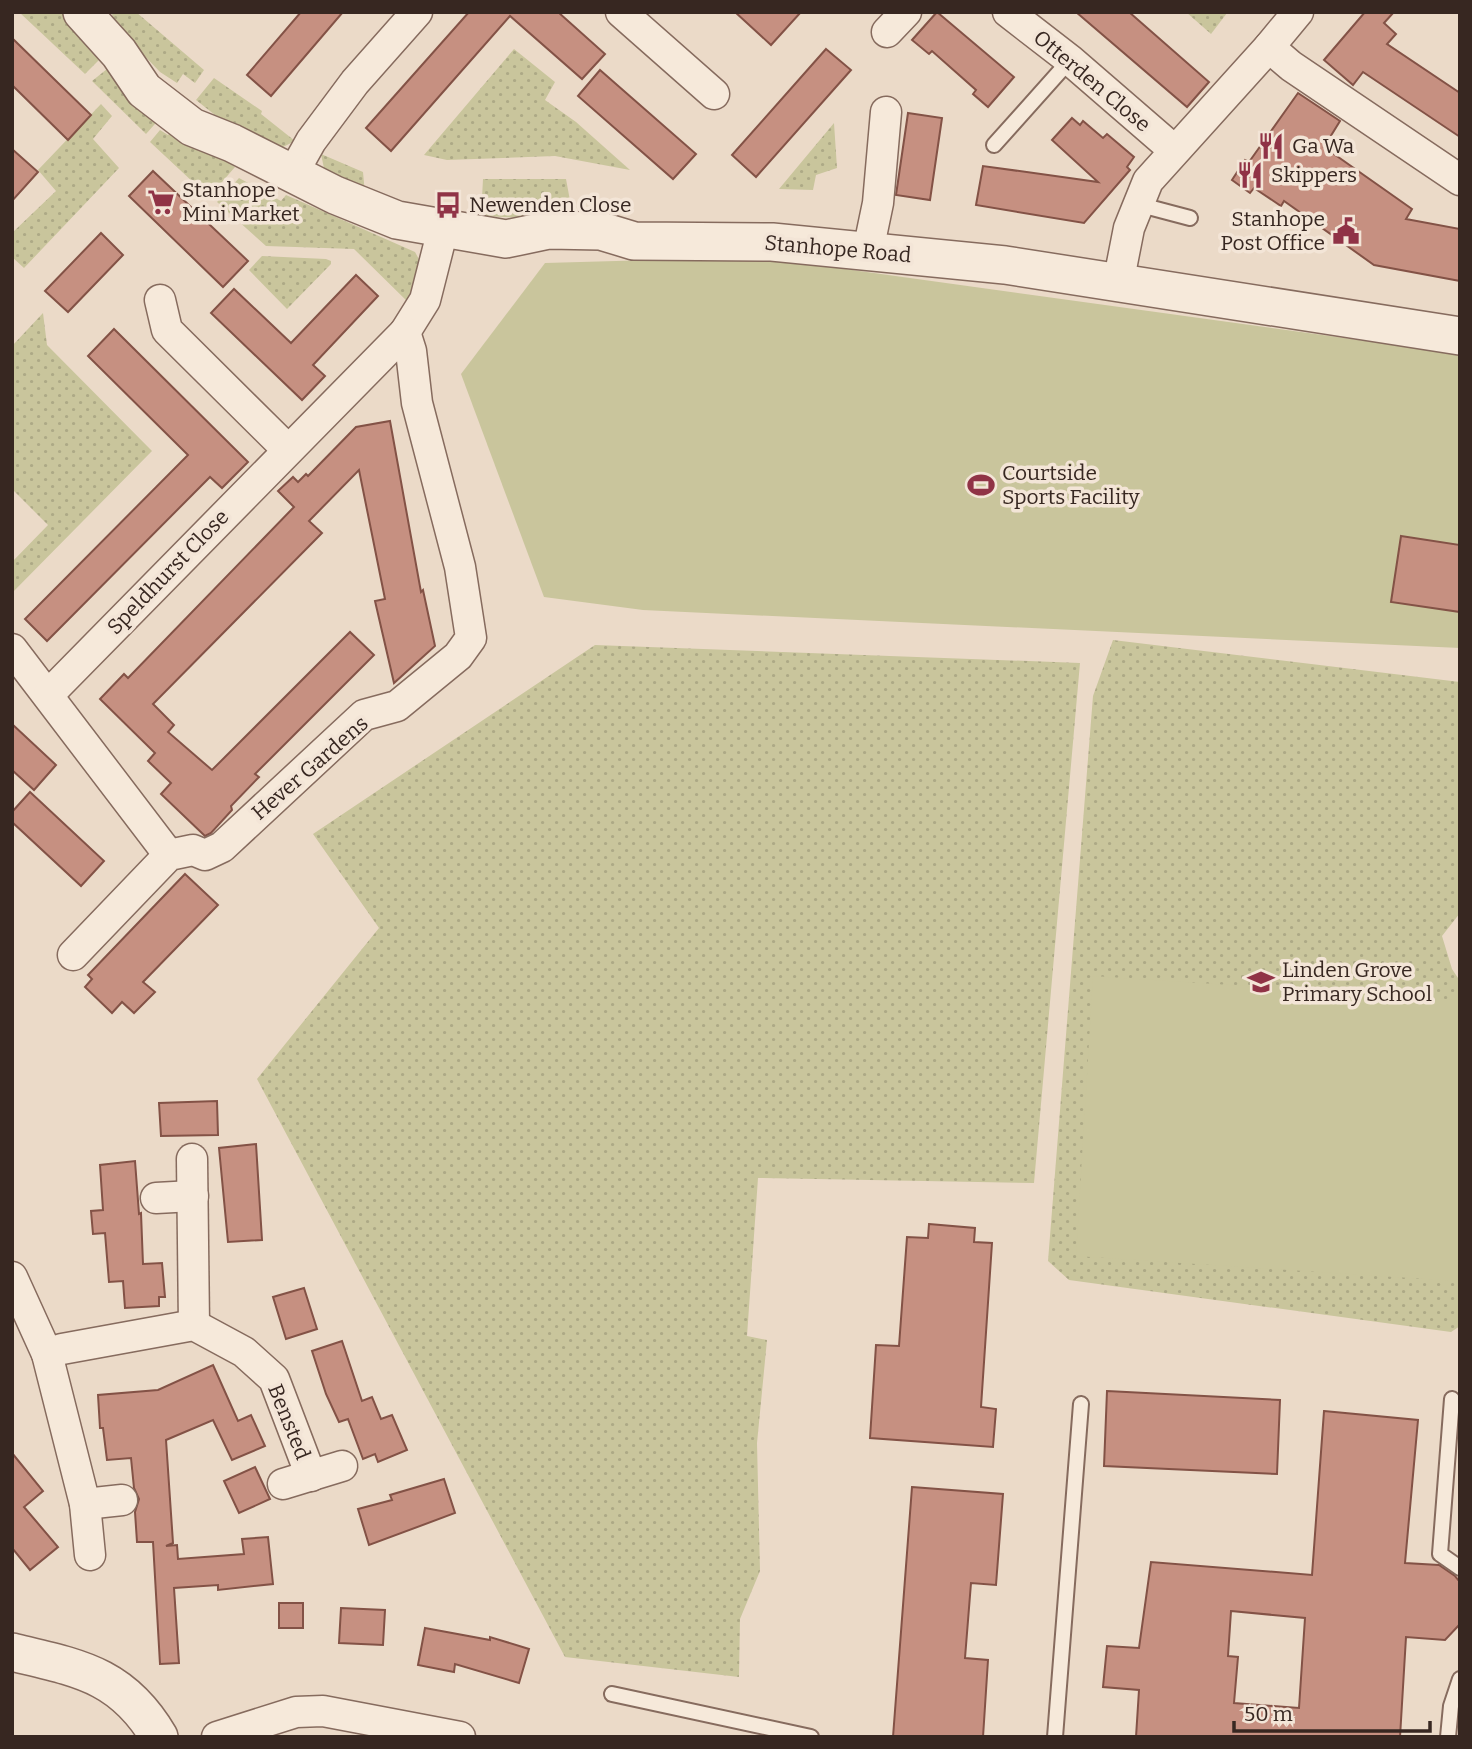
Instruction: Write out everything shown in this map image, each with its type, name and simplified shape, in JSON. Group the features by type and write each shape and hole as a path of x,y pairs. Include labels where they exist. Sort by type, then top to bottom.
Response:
{"street":[{"path":"82,12 119,53 144,90 192,127 232,142 335,195 397,220 443,229"},
{"path":"292,174 311,141 355,82 416,12"},
{"path":"621,12 714,94"},
{"name":"Otterden Close","path":"1009,12 1174,150"},
{"path":"1118,284 1124,249 1137,204 1148,181 1298,12"},
{"path":"1269,47 1291,66 1460,180"},
{"path":"868,251 878,203 886,112"},
{"name":"Stanhope Road","path":"443,229 561,251 600,251 634,241 772,242 1005,265 1460,336"},
{"name":"Speldhurst Close","path":"49,694 405,332 425,300 443,229"},
{"path":"160,300 167,330 288,450"},
{"name":"Hever Gardens","path":"169,855 193,850 205,855 222,847 365,715 397,706 458,656 471,638 460,567 436,485 417,402 411,351 405,332"},
{"path":"12,649 49,694 169,855 73,956"},
{"path":"47,1354 194,1325 192,1159"},
{"path":"156,1198 193,1196"},
{"path":"12,1277 47,1354 85,1504 90,1555"},
{"name":"Bensted","path":"194,1325 244,1352 274,1379 297,1480 342,1466"},
{"path":"85,1504 122,1500"},
{"path":"12,1652 63,1664 116,1687 130,1698 159,1737"},
{"path":"229,1735 296,1712 323,1711 460,1737"}],"lane":[{"path":"994,145 1069,60"},
{"path":"1137,204 1190,218"},
{"path":"1055,1737 1081,1404"},
{"path":"1454,1407 1440,1554 1460,1568"},
{"path":"1448,1737 1451,1706 1460,1679"},
{"path":"612,1694 811,1737"}],"shaded area":[{"path":"19,12 62,12 101,58 85,74"},
{"path":"112,12 136,12 204,70 195,83 183,74 177,83 160,72 113,23"},
{"path":"1186,12 1227,12 1227,13 1211,34"},
{"path":"514,49 555,82 545,100 576,122 630,170 555,156 447,160 424,155"},
{"path":"107,69 162,116 146,134 92,81"},
{"path":"214,78 262,111 261,114 295,141 277,150 234,130 196,100"},
{"path":"101,104 112,116 93,139 119,168 24,268 12,257 12,233 56,191 38,170"},
{"path":"834,123 837,168 816,175 813,190 779,189"},
{"path":"176,127 235,167 209,197 150,142 160,130 168,135"},
{"path":"321,154 363,172 365,194 325,173"},
{"path":"239,178 281,201 286,195 415,252 421,263 411,305 354,249 266,246 217,202"},
{"path":"483,179 566,179 571,206 564,207 566,220 481,216"},
{"path":"262,256 326,259 331,261 331,264 287,309 249,270"},
{"name":"Courtside Sports Facility","path":"758,257 1460,354 1460,648 643,610 544,597 461,374 545,263"},
{"path":"43,313 47,345 152,451 12,593 12,562 48,525 12,489 12,346"},
{"name":"Linden Grove Primary School","path":"1113,640 1460,682 1460,913 1442,936 1452,969 1460,981 1460,1326 1451,1332 1069,1280 1048,1261 1093,696"},
{"path":"595,645 1080,663 1034,1183 758,1178 747,1336 767,1340 757,1443 760,1571 740,1619 739,1677 565,1657 257,1079 379,928 313,834"},
{"path":"1093,976 1460,1000 1460,1230 1456,1281 1076,1256"}],"building":[{"path":"301,12 343,12 271,96 247,75"},
{"path":"469,12 558,12 605,54 582,79 510,16 391,151 366,128"},
{"path":"735,12 801,12 771,45"},
{"path":"937,12 1014,77 988,107 973,94 976,90 932,51 929,54 912,40"},
{"path":"1076,12 1129,12 1209,82 1187,107"},
{"path":"1365,12 1394,12 1384,23 1396,34 1387,44 1460,93 1460,137 1363,72 1353,85 1324,60"},
{"path":"12,38 91,115 68,140 12,85"},
{"path":"826,49 851,70 756,177 732,155"},
{"path":"600,70 696,154 673,179 578,96"},
{"path":"1298,93 1340,121 1324,147 1412,209 1406,219 1460,229 1460,281 1374,265 1284,201 1281,206 1254,188 1250,193 1232,180 1245,160 1249,162"},
{"path":"908,113 942,118 930,200 896,195"},
{"path":"1072,118 1080,125 1083,121 1103,138 1107,134 1134,157 1127,167 1130,170 1084,223 976,205 983,166 1098,182 1052,140"},
{"path":"12,149 38,172 12,201"},
{"path":"153,171 248,261 223,287 129,196"},
{"path":"101,233 123,255 68,312 45,291"},
{"path":"356,275 378,296 313,365 325,376 302,400 211,313 234,289 291,343"},
{"path":"114,329 248,462 222,488 210,477 47,641 25,619 188,455 88,356"},
{"path":"390,421 421,592 423,590 435,646 394,683 375,601 385,599 359,470 309,521 322,533 153,704 174,725 168,732 212,770 350,632 374,655 255,774 259,777 231,806 232,810 211,833 205,836 161,794 171,783 148,761 155,753 100,699 124,674 128,678 294,507 278,491 293,477 298,482 306,474 308,476 356,427"},
{"path":"1401,536 1460,545 1460,612 1391,602"},
{"path":"12,724 56,765 34,790 12,770"},
{"path":"30,792 104,861 81,886 12,822 12,812"},
{"path":"185,874 218,905 143,982 155,992 134,1013 122,1002 112,1013 85,987 92,979 88,975"},
{"path":"217,1101 218,1135 161,1136 159,1103"},
{"path":"256,1144 262,1240 228,1242 219,1148"},
{"path":"135,1161 143,1264 162,1263 165,1297 159,1297 159,1306 125,1308 123,1281 109,1282 105,1233 93,1234 91,1211 103,1210 100,1165"},
{"path":"929,1224 975,1228 974,1242 992,1243 981,1407 996,1409 993,1447 870,1438 876,1345 899,1346 907,1237 928,1238"},
{"path":"304,1288 317,1329 286,1339 273,1297"},
{"path":"342,1341 362,1401 372,1397 381,1419 392,1415 407,1450 378,1462 375,1454 363,1459 348,1419 339,1422 326,1394 312,1351"},
{"path":"213,1365 238,1421 251,1415 265,1446 232,1460 213,1420 166,1440 173,1543 166,1546 177,1545 178,1559 244,1554 242,1539 268,1537 273,1584 218,1590 218,1585 174,1588 179,1663 160,1664 153,1542 137,1542 135,1512 139,1499 134,1488 131,1458 107,1460 103,1428 100,1428 98,1395 158,1390"},
{"path":"1107,1391 1280,1400 1277,1474 1104,1466"},
{"path":"1324,1411 1418,1420 1405,1563 1439,1565 1455,1576 1460,1582 1460,1624 1445,1640 1406,1637 1400,1737 1136,1737 1139,1690 1103,1687 1107,1646 1139,1648 1151,1562 1312,1575","holes":["1231,1611 1305,1618 1299,1708 1234,1703 1238,1657 1228,1656"]},
{"path":"12,1453 43,1491 24,1507 58,1547 30,1570 12,1548"},
{"path":"255,1467 270,1499 239,1513 224,1481"},
{"path":"444,1479 455,1513 369,1545 358,1509 392,1500 390,1495"},
{"path":"912,1487 1003,1494 996,1585 971,1583 965,1658 988,1660 983,1737 893,1737"},
{"path":"279,1603 303,1603 303,1628 279,1628"},
{"path":"341,1608 385,1610 383,1645 339,1643"},
{"path":"425,1628 490,1640 490,1637 529,1649 519,1683 455,1664 454,1672 418,1665"}],"place":[{"name":"Ga Wa","path":"1271,146"},
{"name":"Skippers","path":"1250,175"},
{"name":"Stanhope Mini Market","path":"161,202"},
{"name":"Newenden Close","path":"448,205"},
{"name":"Stanhope Post Office","path":"1346,231"},
{"name":"Courtside Sports Facility","path":"981,485"},
{"name":"Linden Grove Primary School","path":"1261,982"}]}
